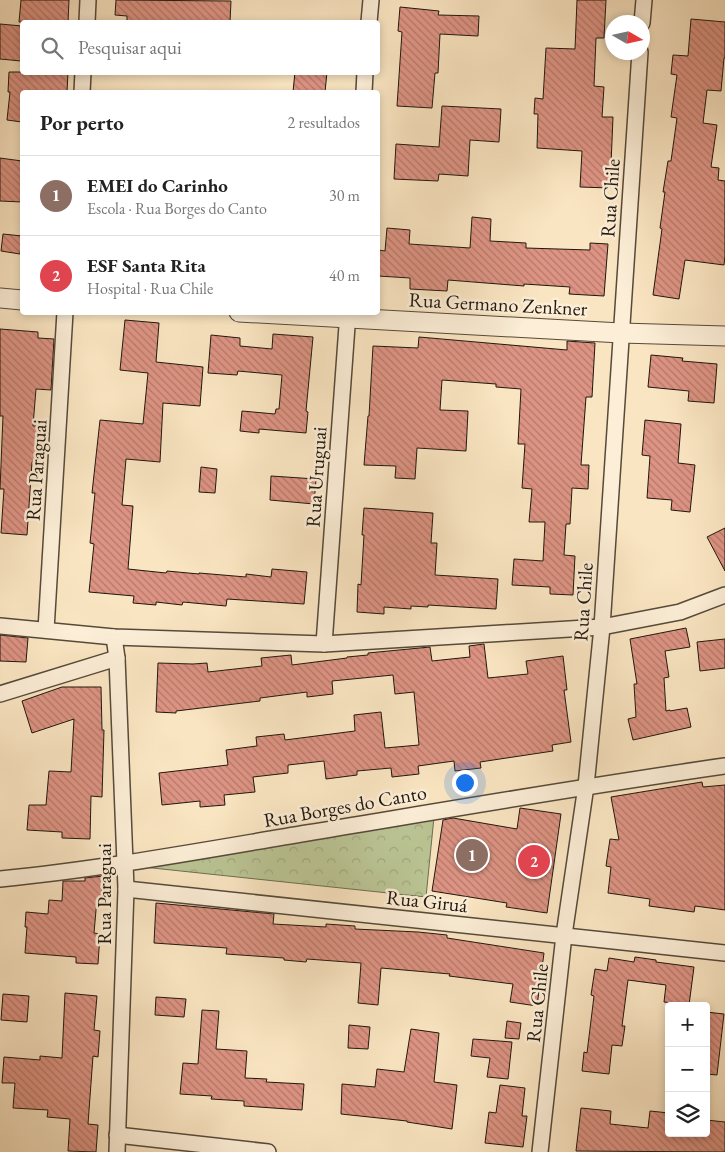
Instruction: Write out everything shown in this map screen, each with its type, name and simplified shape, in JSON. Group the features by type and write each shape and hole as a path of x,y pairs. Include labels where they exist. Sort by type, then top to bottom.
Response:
{"street":[{"path":"87,20 88,0"},
{"path":"369,20 371,0"},
{"path":"643,15 644,0"},
{"name":"Rua Chile","path":"540,1152 564,935 586,786 602,627 639,60"},
{"path":"82,90 83,75"},
{"path":"364,90 365,75"},
{"path":"0,298 20,300"},
{"name":"Rua Paraguai","path":"46,630 66,315"},
{"name":"Rua Germano Zenkner","path":"320,315 621,333 725,336"},
{"name":"Rua Uruguai","path":"324,644 347,316"},
{"path":"0,626 114,637 324,644 602,627 680,612 725,595"},
{"name":"Rua Paraguai","path":"114,637 126,863 117,1152"},
{"path":"0,694 116,658"},
{"name":"Rua Borges do Canto","path":"0,879 126,863 586,786 725,766"},
{"name":"Rua Giruá","path":"126,889 725,953"},
{"path":"117,1135 268,1152"}],"green space":[{"path":"434,817 426,897 143,867"}],"building":[{"path":"21,0 69,0 68,20 20,20 19,22"},
{"path":"116,0 231,1 230,20 127,20 127,16 115,15"},
{"path":"577,0 606,0 604,38 596,38 594,86 604,87 602,117 613,117 610,188 580,187 582,151 537,148 538,114 534,114 535,98 543,99 546,48 575,49"},
{"path":"400,7 439,11 438,15 479,16 478,36 440,34 438,73 435,73 432,108 397,106 402,32 398,31"},
{"path":"691,19 725,22 725,58 721,91 707,90 703,123 717,125 711,167 719,168 718,180 725,181 725,256 724,265 685,260 679,299 653,295 662,229 660,228 665,192 663,192 668,161 671,161 677,118 671,117 677,75 671,74 673,55 688,56"},
{"path":"0,24 20,26 20,61 0,59"},
{"path":"9,72 20,72 20,75 68,75 67,90 20,90 20,122 7,120 10,92 8,92"},
{"path":"295,75 327,75 325,90 293,90"},
{"path":"442,106 501,109 499,142 470,140 468,176 439,174 438,181 394,179 396,144 439,147"},
{"path":"0,158 20,161 20,202 0,201"},
{"path":"472,217 491,219 490,241 526,243 526,248 590,250 590,243 608,244 604,296 569,294 570,287 524,284 524,286 448,280 447,291 410,289 410,278 380,276 380,250 385,251 387,228 410,230 409,244 470,248"},
{"path":"3,234 20,236 20,254 1,251"},
{"path":"125,320 159,323 156,362 203,367 200,406 163,403 160,462 126,459 122,505 133,506 128,569 246,577 246,574 271,577 272,569 307,572 304,604 227,599 226,606 183,602 182,605 156,602 156,605 133,603 134,596 89,592 94,544 90,543 95,493 92,493 100,420 143,424 148,373 120,370"},
{"path":"0,329 38,332 38,338 54,339 51,390 36,389 33,426 39,426 37,463 32,462 27,535 1,533 4,489 0,489 3,416 0,416"},
{"path":"273,334 313,337 306,411 308,412 306,433 259,429 259,433 240,431 242,411 275,414 276,409 279,409 282,375 238,371 237,375 208,373 211,335 240,338 240,346 272,349"},
{"path":"419,337 567,350 567,341 595,343 592,397 586,397 581,465 589,465 588,489 572,488 570,524 566,524 564,555 575,556 573,595 550,594 550,587 512,585 514,559 543,561 545,522 529,522 532,489 522,488 525,444 518,444 521,389 496,387 496,384 442,380 440,410 468,411 466,451 417,448 415,479 395,478 396,466 364,465 373,346 418,348"},
{"path":"651,355 683,358 682,361 717,364 714,403 688,401 689,391 648,387"},
{"path":"645,420 681,424 678,463 695,465 690,512 671,510 672,500 647,498 650,456 642,455"},
{"path":"201,467 217,469 215,493 199,492"},
{"path":"271,476 316,479 314,504 270,500"},
{"path":"364,508 433,513 431,543 437,543 435,575 498,579 496,609 428,605 428,607 411,606 411,609 384,607 384,614 357,612 358,584 361,585"},
{"path":"725,528 725,571 707,537"},
{"path":"686,628 690,647 665,651 669,677 664,678 666,711 687,708 691,727 633,740 628,719 636,717 634,684 637,684 630,639"},
{"path":"0,635 28,638 26,662 0,661"},
{"path":"725,639 725,668 700,671 697,642"},
{"path":"484,644 488,678 528,674 526,661 563,656 567,690 564,690 571,742 552,745 553,751 480,762 481,768 455,771 454,761 418,766 419,774 392,777 391,768 357,771 357,775 326,779 324,761 288,765 288,773 253,777 255,792 224,795 225,805 200,807 200,801 162,805 159,773 228,765 226,750 257,746 256,737 284,734 285,740 355,731 354,715 381,712 385,748 419,745 414,692 395,694 393,675 332,681 333,694 307,697 307,692 260,698 260,701 176,711 176,713 156,712 158,663 207,663 208,672 262,666 261,658 291,655 292,665 368,655 368,653 430,647 432,661 470,657 469,646"},
{"path":"62,687 101,687 102,730 104,730 102,797 91,796 90,839 62,838 62,832 27,830 29,805 46,805 49,771 71,772 74,719 32,733 22,701"},
{"path":"702,782 703,787 725,785 725,910 695,906 694,912 649,906 650,899 608,893 611,867 606,866 610,839 619,840 611,797"},
{"path":"520,808 561,814 547,913 506,907 507,903 432,891 443,820 453,818 517,829"},
{"path":"103,876 101,899 97,899 94,933 100,934 98,964 76,963 76,957 25,953 26,912 48,914 49,900 62,901 63,881 85,881 85,878"},
{"path":"156,903 274,914 273,924 326,927 326,924 355,926 355,929 447,935 447,938 544,953 537,1006 510,1002 513,984 449,976 450,974 381,968 378,1005 358,1003 361,963 307,959 306,962 284,960 284,958 226,954 227,948 154,943"},
{"path":"635,957 694,967 689,1002 664,1002 666,985 628,980 622,1026 625,1026 622,1046 612,1045 609,1074 582,1071 584,1052 587,1053 594,996 591,995 595,969 607,971 609,958 634,962"},
{"path":"65,993 97,996 94,1030 100,1031 98,1057 93,1056 88,1124 98,1125 96,1152 68,1151 70,1119 47,1117 48,1110 13,1108 15,1083 2,1083 4,1057 40,1060 40,1056 62,1058"},
{"path":"3,994 29,996 27,1022 1,1020"},
{"path":"156,997 186,999 184,1017 155,1015"},
{"path":"202,1010 219,1011 216,1049 247,1051 245,1078 267,1079 266,1082 304,1084 302,1110 244,1106 244,1101 211,1099 212,1096 180,1094 183,1063 198,1064"},
{"path":"710,1012 724,1014 717,1075 710,1074"},
{"path":"507,1021 521,1023 519,1039 505,1038"},
{"path":"349,1025 370,1027 368,1049 348,1048"},
{"path":"411,1029 439,1033 434,1082 457,1085 452,1129 407,1121 341,1114 342,1084 375,1087 377,1069 404,1072"},
{"path":"473,1039 512,1042 508,1079 487,1077 490,1058 471,1056"},
{"path":"500,1085 525,1088 522,1116 527,1116 523,1147 485,1143 489,1112 496,1113"},
{"path":"581,1108 611,1111 610,1124 648,1128 650,1111 665,1113 665,1137 710,1137 710,1120 725,1122 725,1152 576,1151"}],"place":[{"name":"EMEI do Carinho","path":"472,855"},
{"name":"ESF Santa Rita","path":"534,861"}]}
